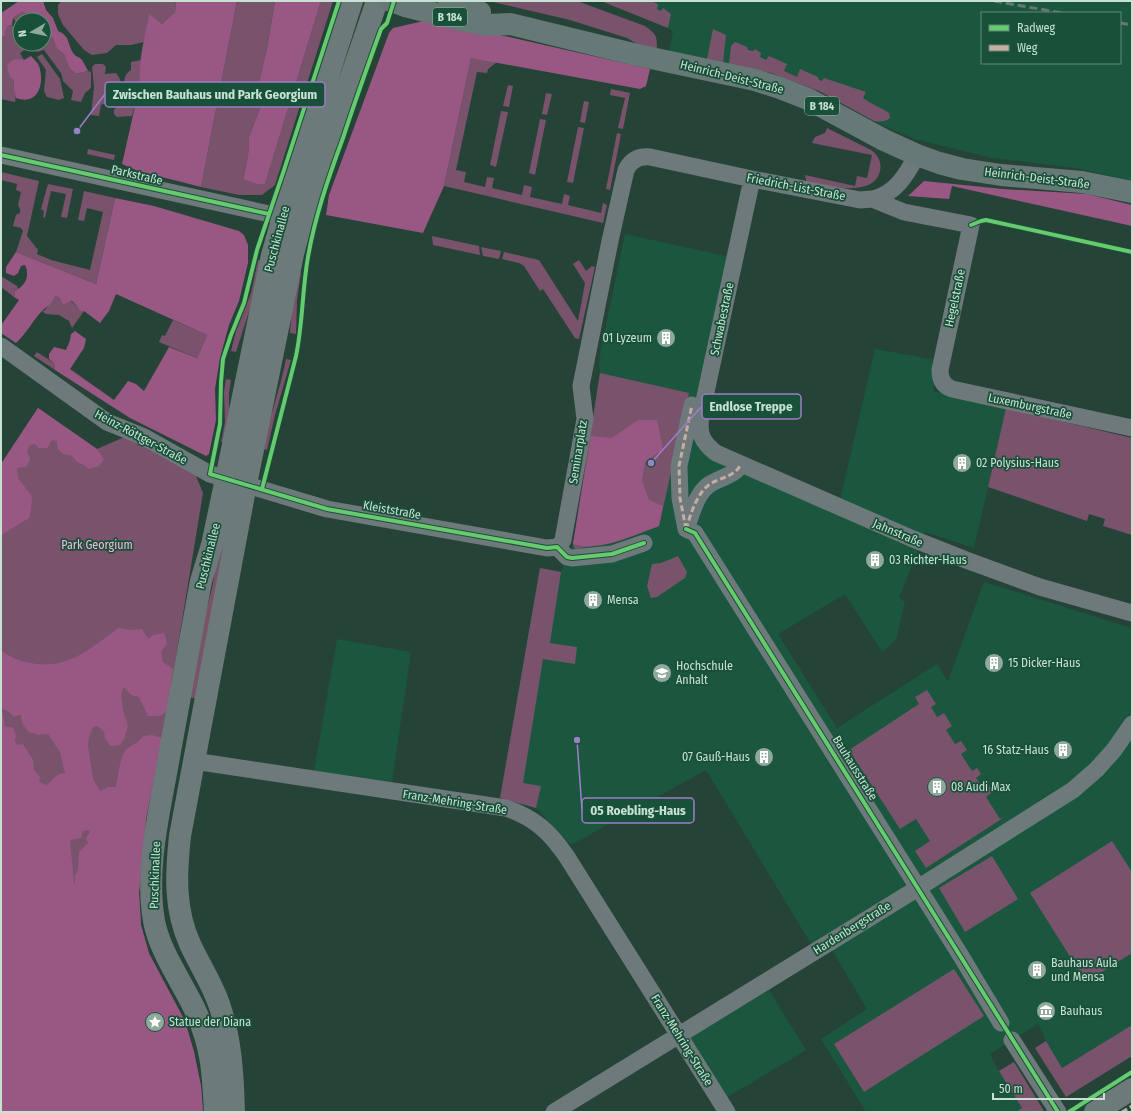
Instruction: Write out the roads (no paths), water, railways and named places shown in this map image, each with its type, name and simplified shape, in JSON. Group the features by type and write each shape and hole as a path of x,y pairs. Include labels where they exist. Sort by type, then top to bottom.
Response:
{"main road":[{"name":"Puschkinallee","path":"234,1112 232,1062 229,1038 219,1002 190,944 182,925 178,906 177,889 180,836 194,761 269,266 282,217 352,1"},
{"name":"Puschkinallee","path":"215,1112 208,1042 196,1011 159,938 154,918 152,887 157,822 201,581 212,545 236,482 302,220 377,1"},
{"name":"Heinrich-Deist-Straße","path":"391,1 465,21 488,25 510,24 755,80 794,93 836,113 884,140 917,155 962,169 1001,175 1082,182 1132,192"},
{"name":"Heinrich-Deist-Straße","path":"449,1 502,18 510,24"},
{"path":"1096,1112 1132,1089"}],"street":[{"name":"Parkstraße","path":"1,155 282,217"},
{"path":"872,199 881,198 896,187 910,168 917,155"},
{"name":"Friedrich-List-Straße","path":"626,170 632,161 646,156 860,200 872,199 904,212 971,225"},
{"name":"Seminarplatz","path":"557,547 563,540 565,532 585,419 581,386 626,170"},
{"name":"Schwabestraße","path":"716,453 705,443 700,431 700,424 752,179"},
{"name":"Hegelstraße","path":"940,370 971,225"},
{"name":"Heinz-Röttger-Straße","path":"1,346 107,422 144,437 210,474 236,482"},
{"name":"Luxemburgstraße","path":"940,370 940,375 943,382 952,389 1132,428"},
{"path":"686,529 680,498 679,466 692,405"},
{"name":"Jahnstraße","path":"716,453 913,540 1040,587 1132,613"},
{"path":"686,529 698,497 709,484 738,471 741,464"},
{"name":"Kleiststraße","path":"236,482 304,503 346,513 547,548 557,547"},
{"name":"Bauhausstraße","path":"686,529 695,533 1001,1023"},
{"path":"557,547 567,557 572,558 612,554 644,543"},
{"name":"Hardenbergstraße","path":"554,1112 918,888 1073,790 1097,769 1114,750 1132,724"},
{"name":"Franz-Mehring-Straße","path":"194,761 506,808 521,813 532,819 558,844 727,1112"},
{"path":"1012,1040 1058,1112"}],"railway":[{"path":"994,1 1056,12"},
{"path":"1121,23 1132,25"}],"place":[{"name":"Zwischen Bauhaus und Park Georgium","path":"77,131"},
{"name":"01 Lyzeum","path":"666,338"},
{"name":"Endlose Treppe","path":"651,463"},
{"name":"02 Polysius-Haus","path":"962,463"},
{"name":"03 Richter-Haus","path":"875,560"},
{"name":"Mensa","path":"593,600"},
{"name":"15 Dicker-Haus","path":"994,663"},
{"name":"Hochschule Anhalt","path":"662,673"},
{"name":"05 Roebling-Haus","path":"577,740"},
{"name":"16 Statz-Haus","path":"1063,750"},
{"name":"07 Gauß-Haus","path":"764,757"},
{"name":"08 Audi Max","path":"937,787"},
{"name":"Bauhaus Aula und Mensa","path":"1037,970"},
{"name":"Bauhaus","path":"1046,1011"},
{"name":"Statue der Diana","path":"155,1022"}],"park label":[{"name":"Park Georgium","path":"97,545"}]}
